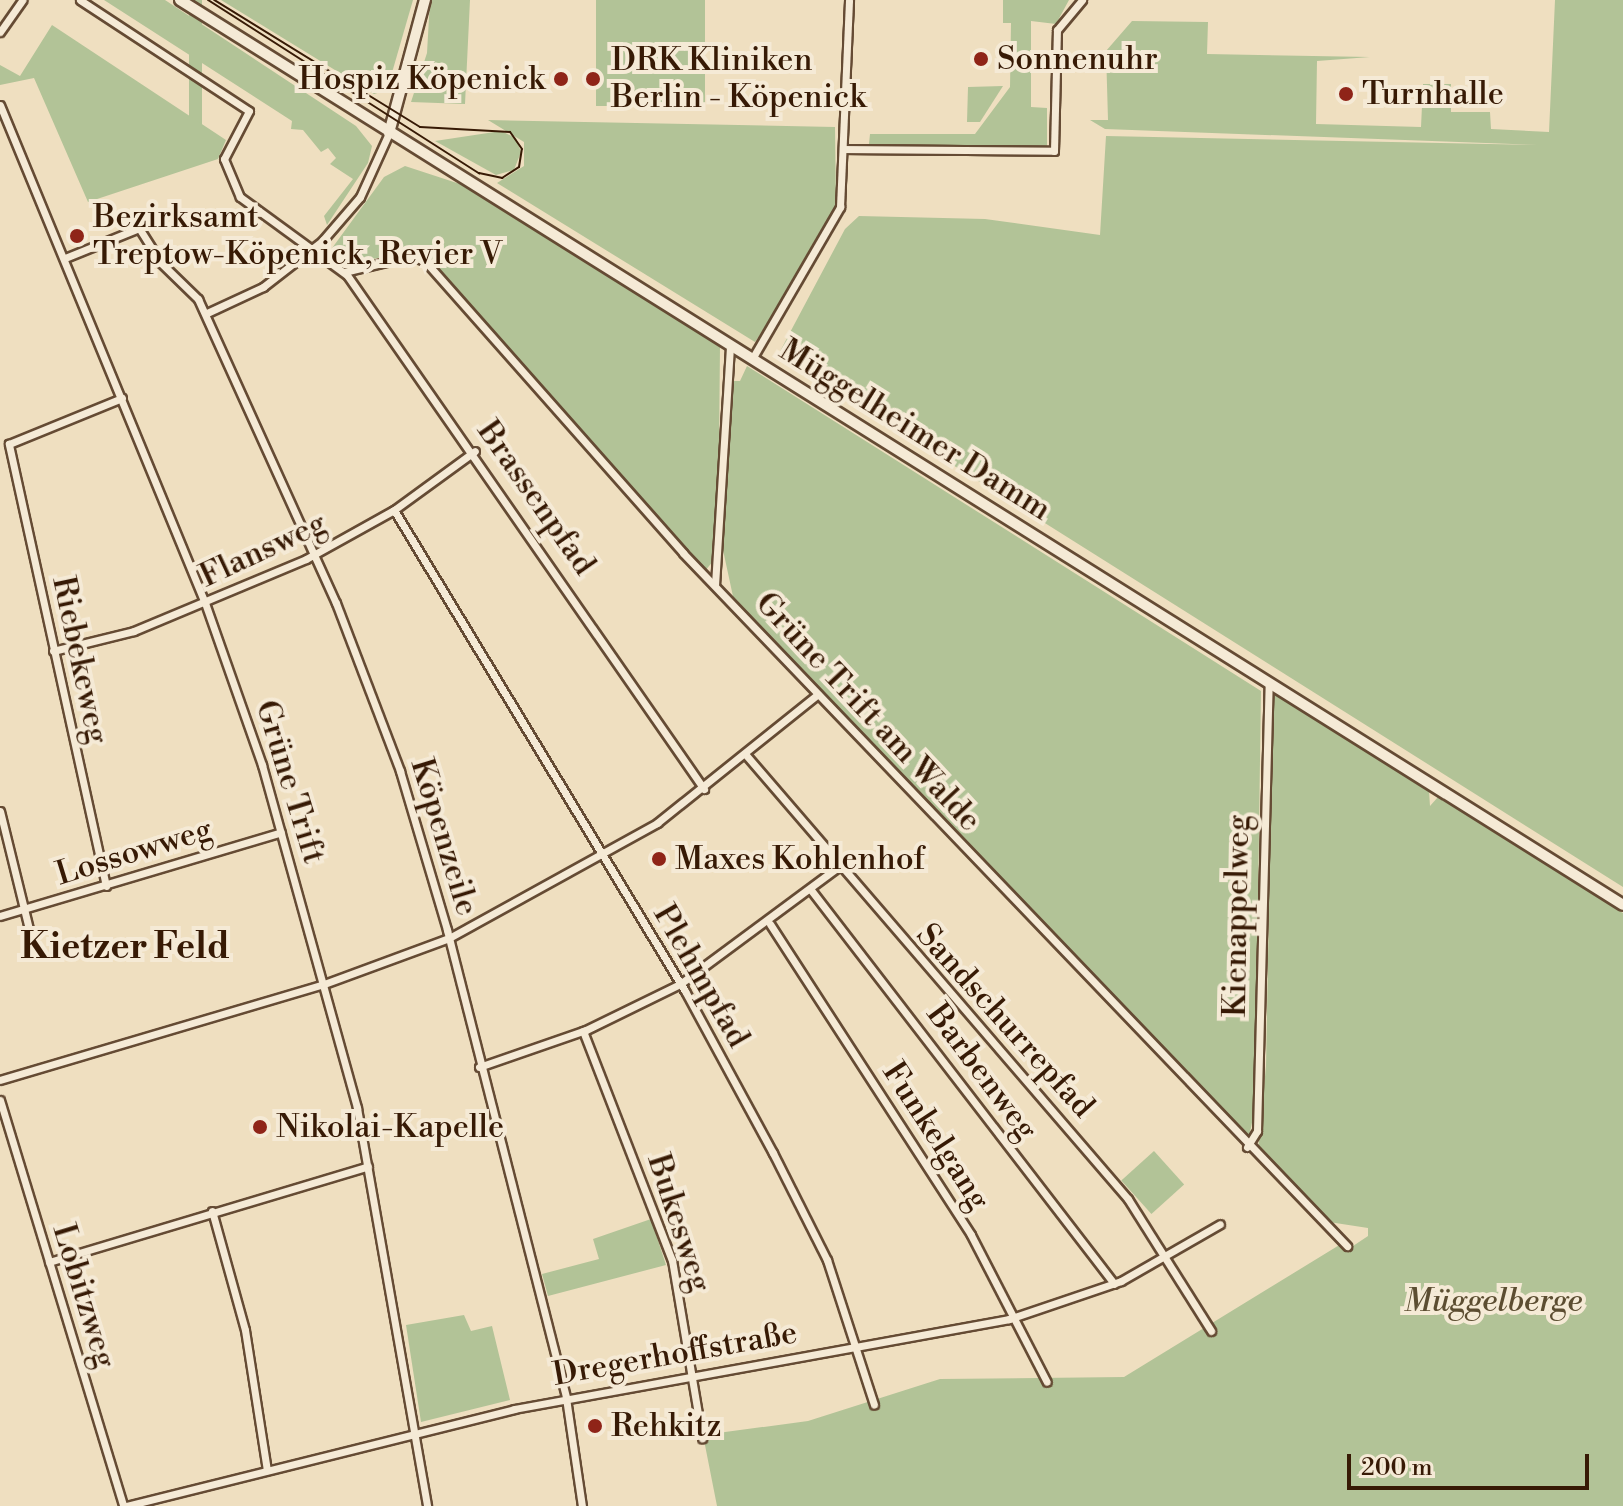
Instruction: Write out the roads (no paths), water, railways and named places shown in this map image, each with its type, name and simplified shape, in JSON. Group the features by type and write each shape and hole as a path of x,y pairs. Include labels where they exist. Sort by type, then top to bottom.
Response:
{"main road":[{"name":"Müggelheimer Damm","path":"180,0 1623,905"},
{"path":"389,133 425,0"}],"street":[{"path":"0,32 22,0"},
{"path":"80,0 249,111 224,159 235,187 246,205 311,251"},
{"path":"752,359 835,222 844,149 849,0"},
{"path":"844,149 1054,151 1057,30 1082,0"},
{"name":"Grüne Trift","path":"0,105 205,603 281,832 324,984 368,1166 427,1506"},
{"path":"207,313 260,289 311,251 360,197 389,133"},
{"name":"Köpenzeile","path":"65,258 139,228 207,313 315,554 399,767 449,938 479,1067 566,1398 582,1506"},
{"name":"Brassenpfad","path":"311,251 344,272 475,451 704,789"},
{"name":"Grüne Trift am Walde","path":"344,272 422,258 715,585 1247,1147 1347,1246"},
{"path":"715,585 730,345"},
{"name":"Riebekeweg","path":"106,886 9,444 122,398"},
{"name":"Flansweg","path":"53,651 205,603 315,554 394,510 475,451"},
{"name":"Plehmpfad","path":"394,510 680,984 816,1234 857,1345 874,1405"},
{"name":"Kienappelweg","path":"1247,1147 1257,1131 1269,683"},
{"path":"0,1080 324,984 449,938 603,856 704,789 818,694"},
{"name":"Sandschurrepfad","path":"746,755 837,868 1106,1171 1168,1255 1211,1331"},
{"path":"0,811 34,949"},
{"name":"Lossowweg","path":"0,916 281,832"},
{"path":"479,1067 583,1031 680,984 770,924 837,868"},
{"name":"Barbenweg","path":"811,890 1114,1284"},
{"name":"Funkelgang","path":"770,924 1016,1317 1047,1382"},
{"name":"Bukesweg","path":"583,1031 672,1260 694,1376 702,1438"},
{"name":"Lobitzweg","path":"0,1100 125,1506"},
{"path":"49,1262 368,1166"},
{"path":"212,1211 245,1330 267,1470"},
{"name":"Dregerhoffstraße","path":"125,1506 566,1398 1016,1317 1114,1284 1220,1224"}],"tram line":[{"path":"208,0 479,173 502,178 519,167 522,149 510,132 420,127 214,0"}],"place":[{"name":"Sonnenuhr","path":"981,59"},
{"name":"Hospiz Köpenick","path":"561,79"},
{"name":"DRK Kliniken Berlin - Köpenick","path":"593,79"},
{"name":"Turnhalle","path":"1346,94"},
{"name":"Bezirksamt Treptow-Köpenick, Revier V","path":"77,236"},
{"name":"Maxes Kohlenhof","path":"659,859"},
{"name":"Nikolai-Kapelle","path":"260,1127"},
{"name":"Rehkitz","path":"595,1426"}],"district":[{"name":"Kietzer Feld","path":"125,948"}],"park label":[{"name":"Müggelberge","path":"1493,1301"}]}
